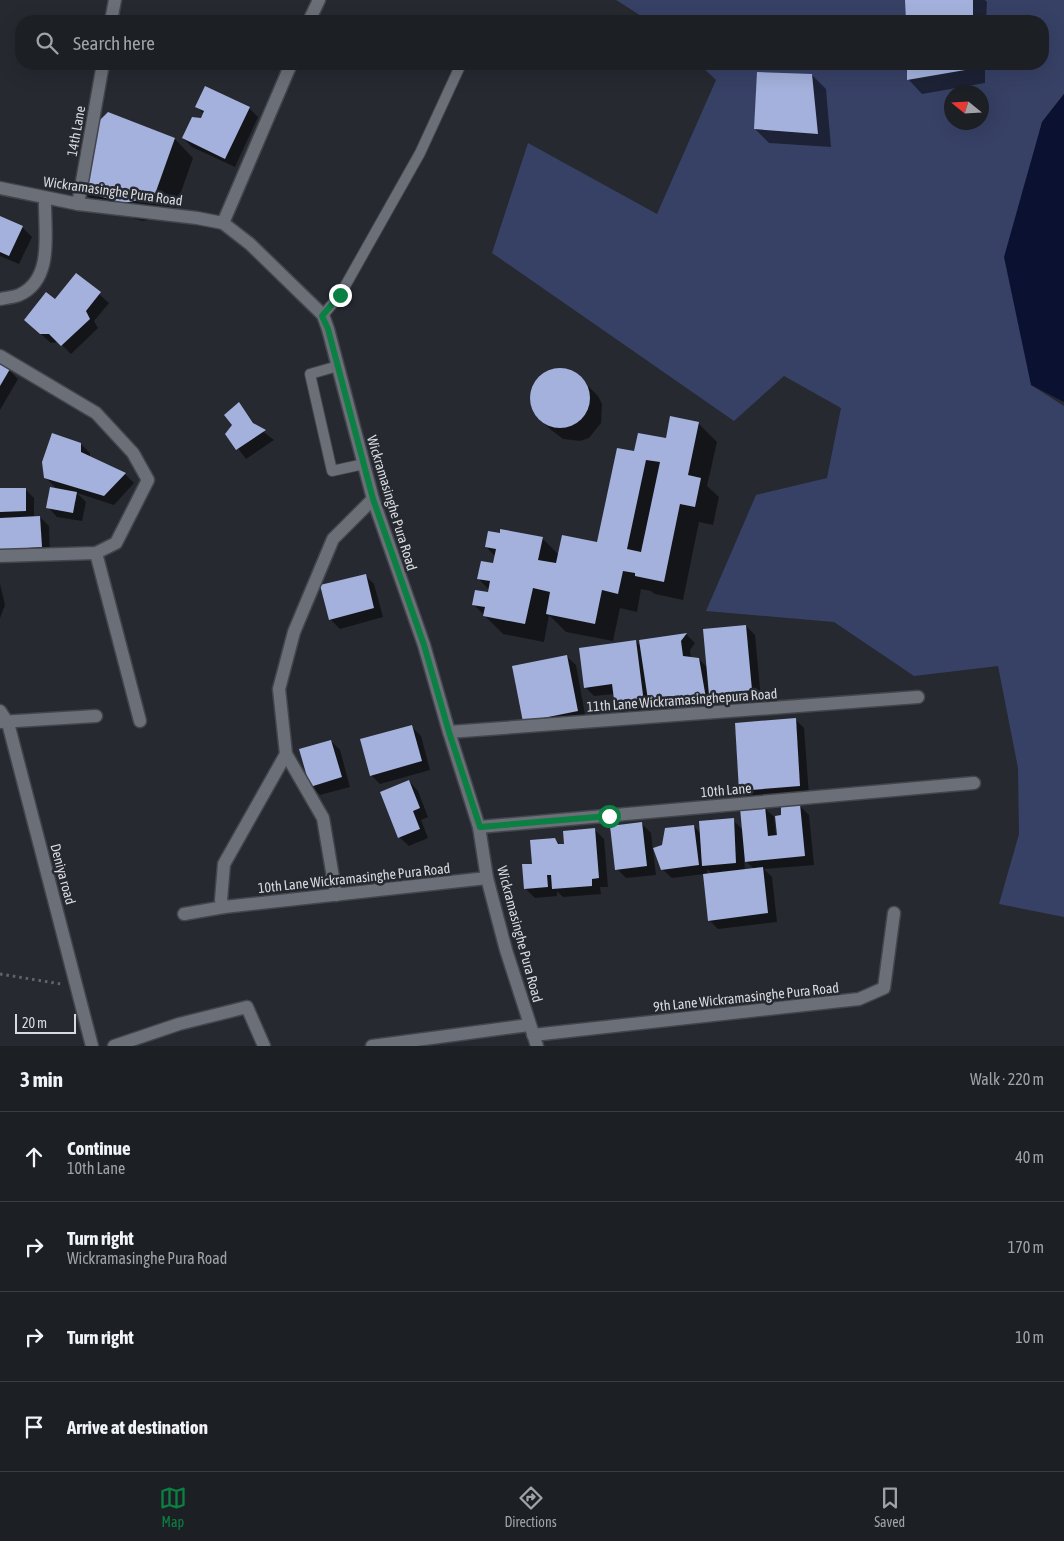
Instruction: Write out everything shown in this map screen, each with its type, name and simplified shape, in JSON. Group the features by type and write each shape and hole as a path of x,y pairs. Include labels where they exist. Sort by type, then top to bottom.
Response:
{"street":[{"path":"112,15 114,0"},
{"path":"312,15 318,0"},
{"name":"14th Lane","path":"78,204 102,70"},
{"path":"223,223 288,70"},
{"name":"Wickramasinghe Pura Road","path":"0,188 78,204 197,218 223,223 250,244 322,316 338,366 373,499 424,645 449,732 480,827 487,878 533,1035"},
{"path":"0,299 20,295 36,282 42,273 44,263 45,198"},
{"path":"0,356 96,413 133,452 148,480 116,543 96,553 0,556"},
{"path":"336,894 323,818 286,754 279,689 294,632 333,539 373,499"},
{"path":"96,553 140,721"},
{"name":"11th Lane Wickramasinghepura Road","path":"449,732 918,698"},
{"name":"Deniya road","path":"0,711 92,1046"},
{"path":"4,722 96,716"},
{"path":"224,907 221,900 224,864 286,754"},
{"name":"10th Lane","path":"480,827 974,783"},
{"name":"10th Lane Wickramasinghe Pura Road","path":"184,914 224,907 487,878"},
{"name":"9th Lane Wickramasinghe Pura Road","path":"372,1046 533,1035 859,1000 884,988 894,913"},
{"path":"114,1046 179,1024 247,1007 264,1046"}],"lane":[{"path":"322,316 340,295 420,153 458,70"},
{"path":"338,366 310,374 332,471 364,464"}],"path":[{"path":"0,974 63,985"}],"shaded area":[{"path":"616,0 1064,0 1064,94 1042,122 1031,385 1064,406 1064,917 999,904 1019,834 1018,768 998,666 914,676 834,622 706,611 756,495 827,478 841,408 784,376 734,421 492,253 528,143 657,214 716,80 705,70 1049,70 1049,15 640,15"},
{"path":"1064,94 1064,402 1031,385 1004,257 1042,122"}],"building":[{"path":"905,0 973,0 973,15 906,15"},
{"path":"907,70 965,70 907,80"},
{"path":"757,72 812,74 818,134 754,129"},
{"path":"205,86 250,107 225,159 182,138 192,117 201,118 204,111 195,107"},
{"path":"108,112 175,138 154,197 124,203 81,191 87,133"},
{"path":"0,216 23,226 9,256 0,252"},
{"path":"76,273 101,292 86,311 90,319 61,346 49,334 40,334 24,320 46,292 55,299"},
{"path":"0,364 10,369 0,386"},
{"path":"560,368 577,373 585,381 590,398 585,415 577,423 560,428 543,423 535,415 530,398 535,381 543,373"},
{"path":"239,402 253,423 266,430 236,450 225,434 232,425 224,415"},
{"path":"670,416 699,422 688,475 701,478 695,507 680,504 664,582 635,576 635,573 623,571 618,594 602,590 595,624 546,614 550,592 533,588 525,624 483,616 485,607 472,605 475,590 488,592 490,581 477,579 481,561 493,563 496,549 485,547 488,531 500,533 500,529 543,537 538,560 556,563 562,535 597,542 617,448 634,451 638,433 666,438","holes":["646,460 660,462 641,552 627,549"]},
{"path":"52,433 81,443 81,452 126,473 104,496 44,478 42,462"},
{"path":"50,487 77,492 73,513 46,508"},
{"path":"0,488 26,488 26,511 0,512"},
{"path":"40,516 42,547 0,550 0,518"},
{"path":"366,574 374,608 329,620 320,585"},
{"path":"746,625 752,690 709,695 703,629"},
{"path":"687,633 681,641 683,656 699,658 707,704 677,712 675,696 648,700 639,640"},
{"path":"636,640 644,703 615,707 612,684 584,688 579,648"},
{"path":"567,655 578,711 523,722 512,666"},
{"path":"796,718 800,786 739,791 735,723"},
{"path":"412,725 422,761 370,776 360,739"},
{"path":"331,740 342,777 310,787 299,749"},
{"path":"409,780 420,808 413,811 420,829 398,838 380,792"},
{"path":"800,804 805,856 745,862 740,808 765,806 768,836 777,835 775,816 781,815 781,806"},
{"path":"734,818 736,863 702,866 699,821"},
{"path":"642,822 647,866 615,870 610,826"},
{"path":"694,825 699,865 661,870 653,848 662,845 665,828"},
{"path":"595,828 599,878 592,879 592,886 552,889 551,875 547,875 548,887 524,889 522,864 532,864 530,840 555,838 558,844 564,844 563,831"},
{"path":"763,867 768,913 708,921 703,874"}],"route":[{"path":"340,295 322,316 328,329 373,499 424,645 449,732 480,827 609,816"}]}
